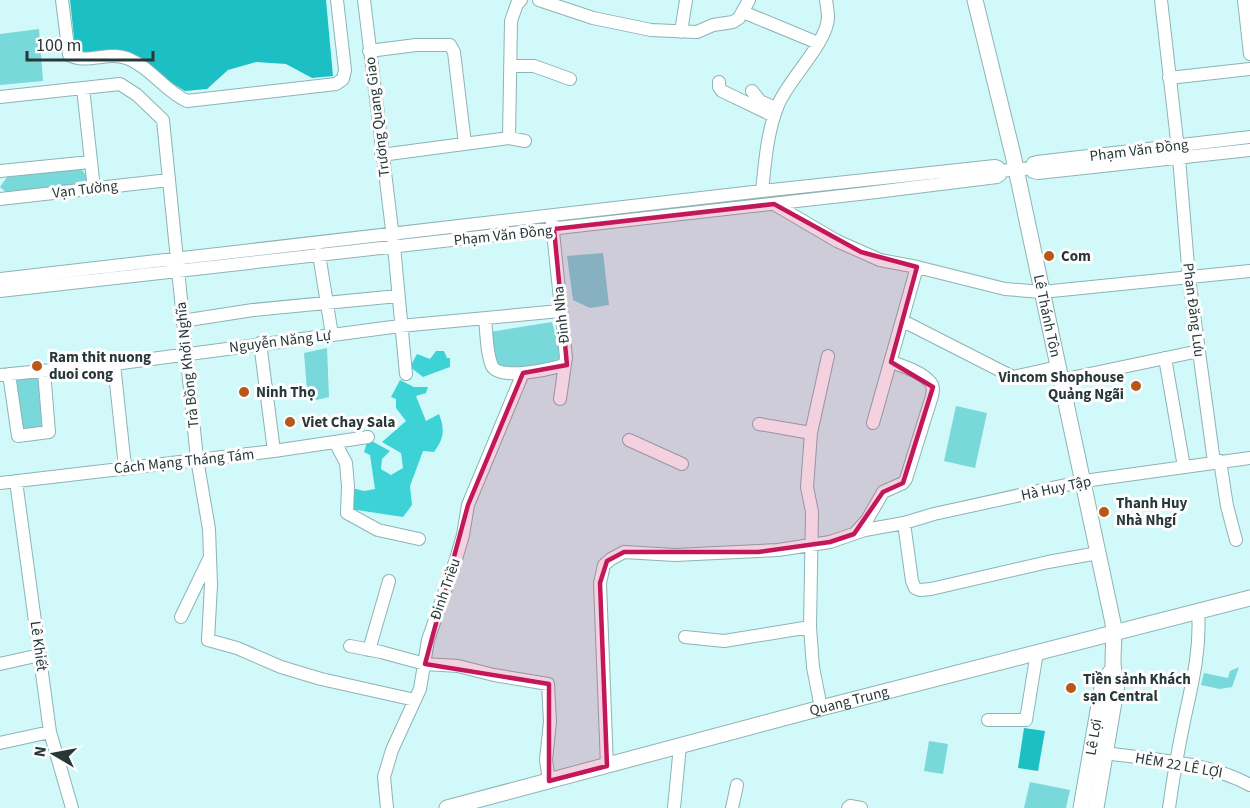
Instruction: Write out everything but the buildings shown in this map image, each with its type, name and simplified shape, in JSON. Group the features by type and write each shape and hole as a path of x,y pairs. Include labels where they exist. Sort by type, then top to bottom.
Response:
{"main road":[{"name":"Lê Thánh Tôn","path":"975,0 1016,169 1115,633"},
{"name":"Quang Trung","path":"447,808 821,708 1250,598"},
{"name":"Lê Lợi","path":"1081,808 1105,753 1117,684 1112,670 1115,633"},
{"name":"Lê Lợi","path":"1096,808 1092,786 1103,682 1112,670"}],"street":[{"path":"62,0 69,55 78,60 115,55 129,58 187,101 336,84 343,79 345,70 337,0"},
{"name":"Trương Quang Giao","path":"364,0 393,240 406,374"},
{"path":"510,138 511,21 513,11 521,0"},
{"path":"539,0 593,18 651,30 681,32 697,32 713,25 733,22 743,12 749,0"},
{"path":"681,32 686,0"},
{"path":"762,191 775,112 786,87 818,43 828,20 826,0"},
{"name":"Phan Đăng Lưu","path":"1161,0 1189,278 1199,351 1217,462 1236,540"},
{"path":"1244,0 1250,54"},
{"path":"743,12 818,43"},
{"path":"369,51 416,45 450,45 454,52 465,144"},
{"path":"510,66 534,66 570,80"},
{"path":"1169,78 1250,69"},
{"path":"719,82 722,91 775,112"},
{"name":"Trà Bồng Khởi Nghĩa","path":"0,97 120,84 137,95 163,120 197,459 203,485 211,555 207,638 209,642 237,648 280,667 321,679 415,700"},
{"path":"83,88 94,189"},
{"path":"752,91 760,101 775,112"},
{"name":"Phạm Văn Đồng","path":"1178,152 1250,137"},
{"path":"381,155 510,138 525,141"},
{"name":"Phạm Văn Đồng","path":"0,279 15,283 393,240 554,229 997,177 1037,162 1178,152 1250,150"},
{"path":"0,171 90,162"},
{"name":"Phạm Văn Đồng","path":"176,265 319,254 550,215 995,166 1016,169"},
{"name":"Vạn Tường","path":"0,199 169,180"},
{"path":"867,180 868,193"},
{"path":"710,198 710,211"},
{"path":"774,204 837,241 892,264 917,267 1005,289 1042,292 1250,271"},
{"name":"Đinh Nha","path":"550,215 554,229 566,357 560,399"},
{"path":"319,254 332,335"},
{"path":"873,423 917,267"},
{"name":"Phạm Văn Đồng","path":"0,291 15,283"},
{"path":"182,321 254,310 398,296"},
{"name":"Nguyễn Năng Lự","path":"4,375 114,364 400,326 560,312"},
{"path":"485,320 493,368 499,372 523,373 564,365"},
{"path":"903,321 1013,376 1059,374 1199,351"},
{"path":"260,343 274,451"},
{"path":"821,708 813,667 810,627 812,512 807,487 811,433 828,356"},
{"path":"1165,358 1184,467"},
{"path":"859,532 883,492 903,483 906,479 932,396 933,387 930,381 891,362"},
{"path":"114,364 125,467"},
{"path":"4,375 18,436 49,432 44,371"},
{"name":"Đinh Triều","path":"387,808 384,777 392,750 420,689 428,640 456,559 471,496 523,373"},
{"path":"759,424 811,433"},
{"name":"Cách Mạng Tháng Tám","path":"0,483 274,451 368,437"},
{"path":"629,440 682,464"},
{"path":"335,442 346,463 347,513 378,530 419,539"},
{"name":"Hà Huy Tập","path":"607,766 600,583 604,565 624,552 675,555 758,552 830,542 859,532 1084,481 1250,458"},
{"name":"Lê Khiết","path":"16,481 50,732 72,808"},
{"path":"904,523 912,581 915,588 920,590 1098,553"},
{"path":"181,617 211,555"},
{"path":"369,650 389,581"},
{"path":"1169,808 1199,646 1198,611"},
{"path":"685,637 724,641 810,627"},
{"path":"350,646 425,664 458,666 548,684 550,722 546,760 549,781"},
{"path":"988,720 1026,720 1037,652"},
{"path":"0,664 40,655"},
{"path":"0,743 50,732"},
{"path":"674,808 680,746"},
{"name":"HẺM 22 LÊ LỢI","path":"1105,753 1176,762 1231,775 1250,785"},
{"path":"732,808 737,784"},
{"path":"848,808 850,806 861,808"}],"highlighted area":[{"path":"774,204 861,252 917,267 891,362 933,387 903,483 883,492 854,534 830,542 758,552 624,552 607,561 600,583 607,766 549,781 549,684 425,664 468,505 523,373 567,365 554,229"}],"shaded area":[{"path":"70,0 326,0 333,76 312,78 286,64 256,62 228,70 207,89 185,91 116,49 81,53 75,47"},
{"path":"39,29 43,81 0,85 0,34"},
{"path":"81,169 88,177 83,186 8,194 0,187 7,177"},
{"path":"603,253 609,305 590,308 573,300 567,256"},
{"path":"552,322 564,366 496,374 490,332"},
{"path":"327,348 329,397 308,402 304,353"},
{"path":"436,351 444,351 447,358 450,358 450,367 423,377 410,367 417,354 430,359"},
{"path":"39,376 48,431 14,435 7,380"},
{"path":"400,380 414,387 428,387 426,393 416,396 426,421 439,414 443,429 442,438 434,452 423,451 410,486 412,505 403,517 350,509 352,488 364,491 375,489 370,455 364,452 368,439 390,451 382,459 381,469 391,475 403,468 401,453 382,442 406,421 396,408 396,399 391,397"},
{"path":"956,406 987,413 975,468 944,461"},
{"path":"1239,667 1232,687 1220,689 1201,685 1204,673 1228,678 1230,671"},
{"path":"1024,728 1045,731 1038,771 1018,768"},
{"path":"929,741 948,744 943,774 924,771"},
{"path":"1030,782 1070,790 1066,808 1024,808"}],"place":[{"name":"Com","path":"1049,256"},
{"name":"Ram thit nuong duoi cong","path":"37,366"},
{"name":"Vincom Shophouse Quảng Ngãi","path":"1136,386"},
{"name":"Ninh Thọ","path":"244,392"},
{"name":"Viet Chay Sala","path":"290,422"},
{"name":"Thanh Huy Nhà Nhgí","path":"1104,512"},
{"name":"Tiền sảnh Khách sạn Central","path":"1071,688"}]}
